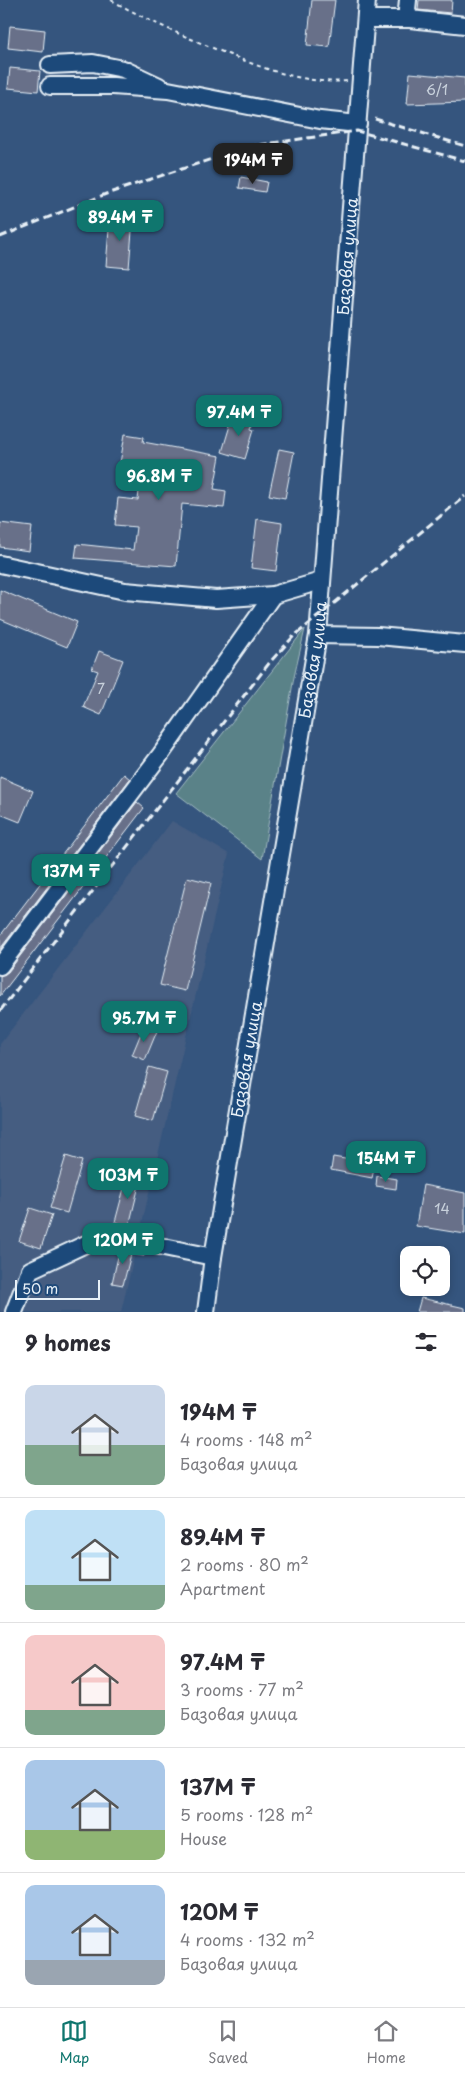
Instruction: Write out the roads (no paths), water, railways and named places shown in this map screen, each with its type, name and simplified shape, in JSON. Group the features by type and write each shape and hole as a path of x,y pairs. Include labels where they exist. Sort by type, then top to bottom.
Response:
{"street":[{"name":"Базовая улица","path":"206,1312 212,1257 318,635 367,0"},
{"path":"408,0 407,10 410,18"},
{"path":"366,19 410,18 465,24"},
{"path":"50,65 93,64 123,69 168,90"},
{"path":"50,86 113,86 168,90 320,120 358,124"},
{"path":"0,564 125,591 216,599 273,595 321,581"},
{"path":"0,966 161,754 273,595"},
{"path":"318,635 378,636 465,644"},
{"path":"14,1312 30,1270 104,1235 212,1257"}],"railway":[{"path":"375,119 465,146"},
{"path":"0,237 106,194 251,146 357,131 465,161"},
{"path":"0,1011 270,662 293,637 465,496"}]}
